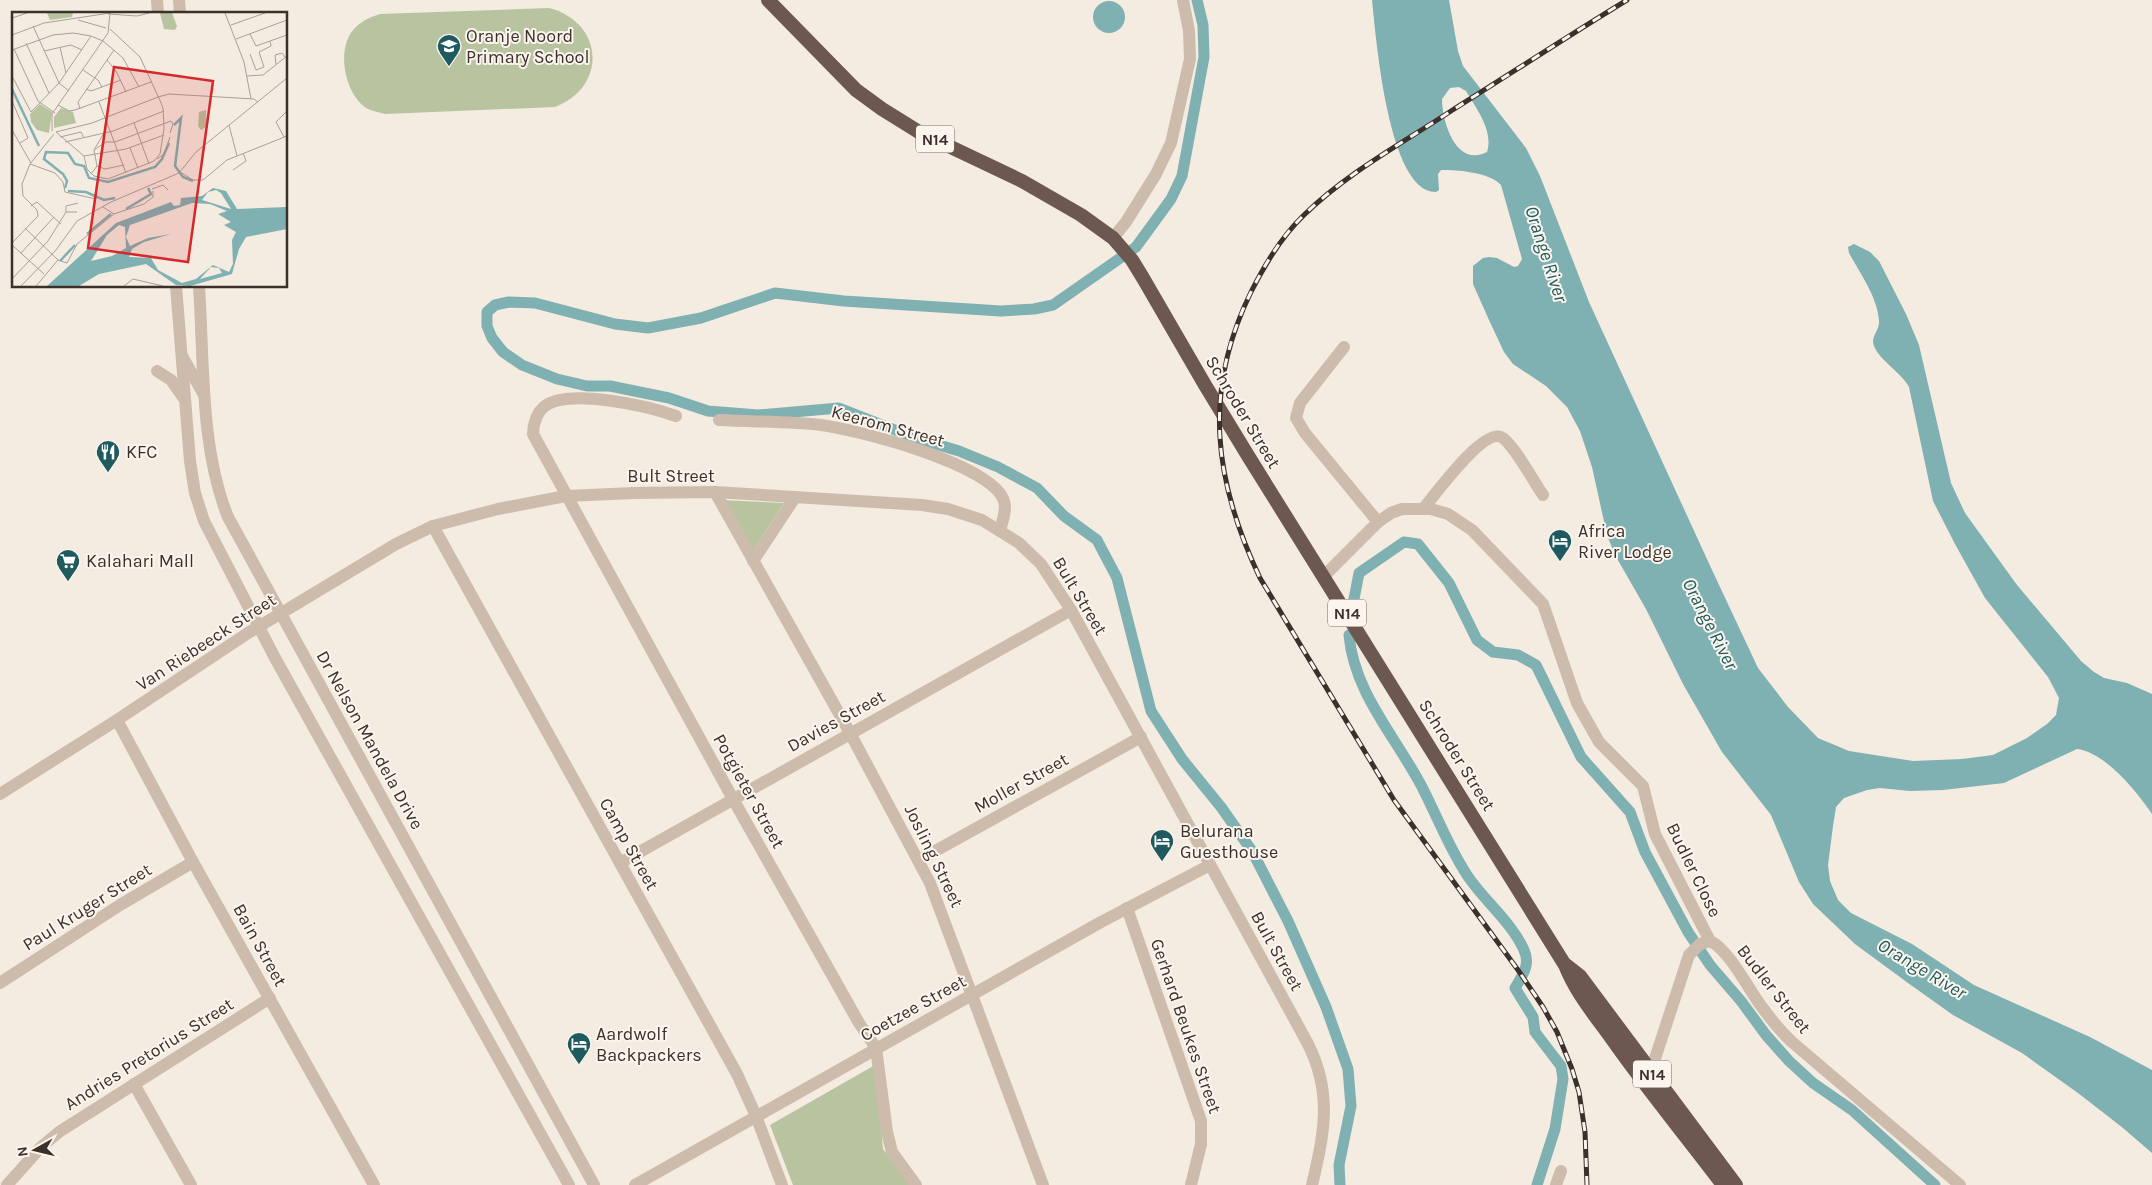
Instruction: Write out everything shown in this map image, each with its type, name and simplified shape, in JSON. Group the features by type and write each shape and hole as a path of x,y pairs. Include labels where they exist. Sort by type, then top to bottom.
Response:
{"highway":[{"name":"Schroder Street","path":"768,0 856,90 919,132 1022,180 1081,215 1113,238 1123,248 1132,260 1204,386 1566,965 1580,976 1649,1080 1723,1185"},
{"name":"Schroder Street","path":"1649,1080 1736,1185"}],"street":[{"path":"1113,238 1126,222 1156,174 1171,143 1190,59 1189,31 1183,0"},
{"path":"176,288 192,478 200,508 212,537 258,627 569,1185"},
{"name":"Dr Nelson Mandela Drive","path":"199,288 206,399 212,458 221,500 228,517 594,1185"},
{"path":"183,363 201,325"},
{"path":"1344,347 1300,403 1296,418 1305,434 1378,522"},
{"path":"183,363 206,399"},
{"path":"156,371 171,380 184,399"},
{"name":"Potgieter Street","path":"676,416 643,406 578,398 549,404 542,408 536,419 533,432 534,439 733,799 859,1023 876,1048 890,1145 899,1164 916,1185"},
{"name":"Keerom Street","path":"719,420 821,425 864,434 937,455 982,480 998,492 1005,506 1000,531"},
{"path":"1324,576 1378,522 1391,513 1402,510 1423,509 1467,456 1488,438 1501,437 1509,444 1543,495"},
{"name":"Bult Street","path":"433,526 498,509 566,496 715,492 933,506 966,514 1000,531 1034,556 1070,610 1298,1025 1321,1072 1324,1117 1312,1185"},
{"name":"Josling Street","path":"715,492 919,860 941,910 1043,1185"},
{"path":"753,561 794,498"},
{"name":"Budler Close","path":"1423,509 1448,514 1472,530 1543,604 1577,703 1599,742 1643,786 1655,834 1700,945"},
{"name":"Van Riebeeck Street","path":"0,794 258,627 396,544 433,526"},
{"name":"Camp Street","path":"433,526 737,1074 756,1116 782,1185"},
{"name":"Davies Street","path":"620,863 1070,610"},
{"name":"Bain Street","path":"117,720 193,862 374,1185"},
{"name":"Moller Street","path":"919,860 1140,737"},
{"name":"Paul Kruger Street","path":"0,983 120,904 193,862"},
{"name":"Coetzee Street","path":"635,1185 1127,908 1210,865"},
{"name":"Gerhard Beukes Street","path":"1127,908 1202,1128 1201,1144 1190,1185"},
{"path":"1649,1080 1686,962 1700,945"},
{"name":"Budler Street","path":"1700,945 1716,945 1730,960 1775,1024 1792,1042 1960,1185"},
{"name":"Andries Pretorius Street","path":"7,1185 41,1147 59,1132 270,998"},
{"path":"134,1084 191,1185"},
{"path":"1556,1185 1561,1171"}],"green space":[{"path":"549,8 567,15 581,27 589,40 592,55 591,71 584,85 572,98 555,107 385,114 366,108 352,92 345,69 344,57 346,46 349,35 361,22 367,19 380,14"},
{"path":"721,500 784,503 752,552"},
{"path":"875,1065 883,1149 912,1185 793,1185 770,1125"}],"water":[{"name":"Orange River","path":"1372,0 1449,0 1458,51 1463,66 1526,148 1540,176 1589,302 1712,570 1758,668 1788,707 1818,738 1849,751 1913,761 1962,759 1993,755 2027,738 2047,724 2056,715 2059,698 2048,677 1985,598 1933,501 1909,387 1874,346 1873,340 1879,324 1878,312 1872,295 1849,253 1848,247 1854,244 1870,252 1879,261 1906,314 1919,345 1951,483 1965,513 2017,585 2081,661 2104,678 2127,683 2152,694 2152,814 2138,795 2109,765 2088,752 2077,749 2004,783 1943,790 1910,791 1880,788 1867,790 1844,798 1836,807 1828,865 1830,881 1838,900 1851,913 1912,944 1974,985 2090,1037 2152,1070 2152,1153 2078,1093 2022,1053 1953,1015 1908,983 1855,944 1813,904 1799,882 1771,815 1722,752 1683,684 1646,609 1615,555 1607,535 1592,467 1580,431 1567,407 1546,386 1513,364 1504,352 1473,284 1473,266 1483,258 1497,258 1514,267 1518,266 1522,259 1501,185 1489,177 1481,175 1464,171 1441,170 1438,174 1439,190 1436,192 1420,186 1406,168 1396,141 1381,77","holes":["1459,87 1466,91 1483,120 1488,136 1487,152 1476,155 1467,154 1453,140 1448,130 1443,109 1442,99 1450,88"]},
{"path":"1109,1 1115,2 1120,6 1124,11 1124,23 1120,28 1115,32 1109,33 1103,32 1098,28 1094,23 1093,17 1094,11 1098,6 1103,2"}],"waterway":[{"path":"1197,0 1203,25 1204,57 1182,176 1171,199 1136,247 1053,305 1034,309 1001,311 844,301 775,293 701,318 648,328 615,324 535,303 509,302 495,305 487,312 487,326 492,338 503,352 522,365 557,379 587,386 610,386 669,398 708,411 758,415 839,408 998,467 1037,488 1064,516 1097,540 1117,578 1151,711 1182,759 1221,807 1252,851 1288,921 1326,1007 1348,1069 1351,1106 1339,1165 1340,1185"},
{"path":"1354,599 1359,573 1404,542 1418,544 1449,583 1477,640 1493,652 1518,655 1536,665 1581,757 1630,812 1645,852 1688,932 1710,965 1741,1001 1766,1035 1789,1061 1813,1083 1852,1110 1935,1185"},
{"path":"1349,635 1353,656 1367,695 1412,768 1454,854 1467,875 1505,920 1519,940 1526,955 1525,970 1515,988 1533,1017 1535,1032 1561,1066 1563,1079 1555,1129 1537,1185"}],"railway":[{"path":"1587,1185 1585,1132 1579,1092 1557,1032 1518,970 1394,800 1260,578 1244,542 1232,506 1224,471 1220,436 1220,401 1225,365 1235,329 1251,292 1274,251 1304,215 1356,172 1627,0"}],"place":[{"name":"Oranje Noord Primary School","path":"449,67"},
{"name":"KFC","path":"108,473"},
{"name":"Africa River Lodge","path":"1560,562"},
{"name":"Kalahari Mall","path":"68,582"},
{"name":"Belurana Guesthouse","path":"1162,862"},
{"name":"Aardwolf Backpackers","path":"579,1065"}]}
